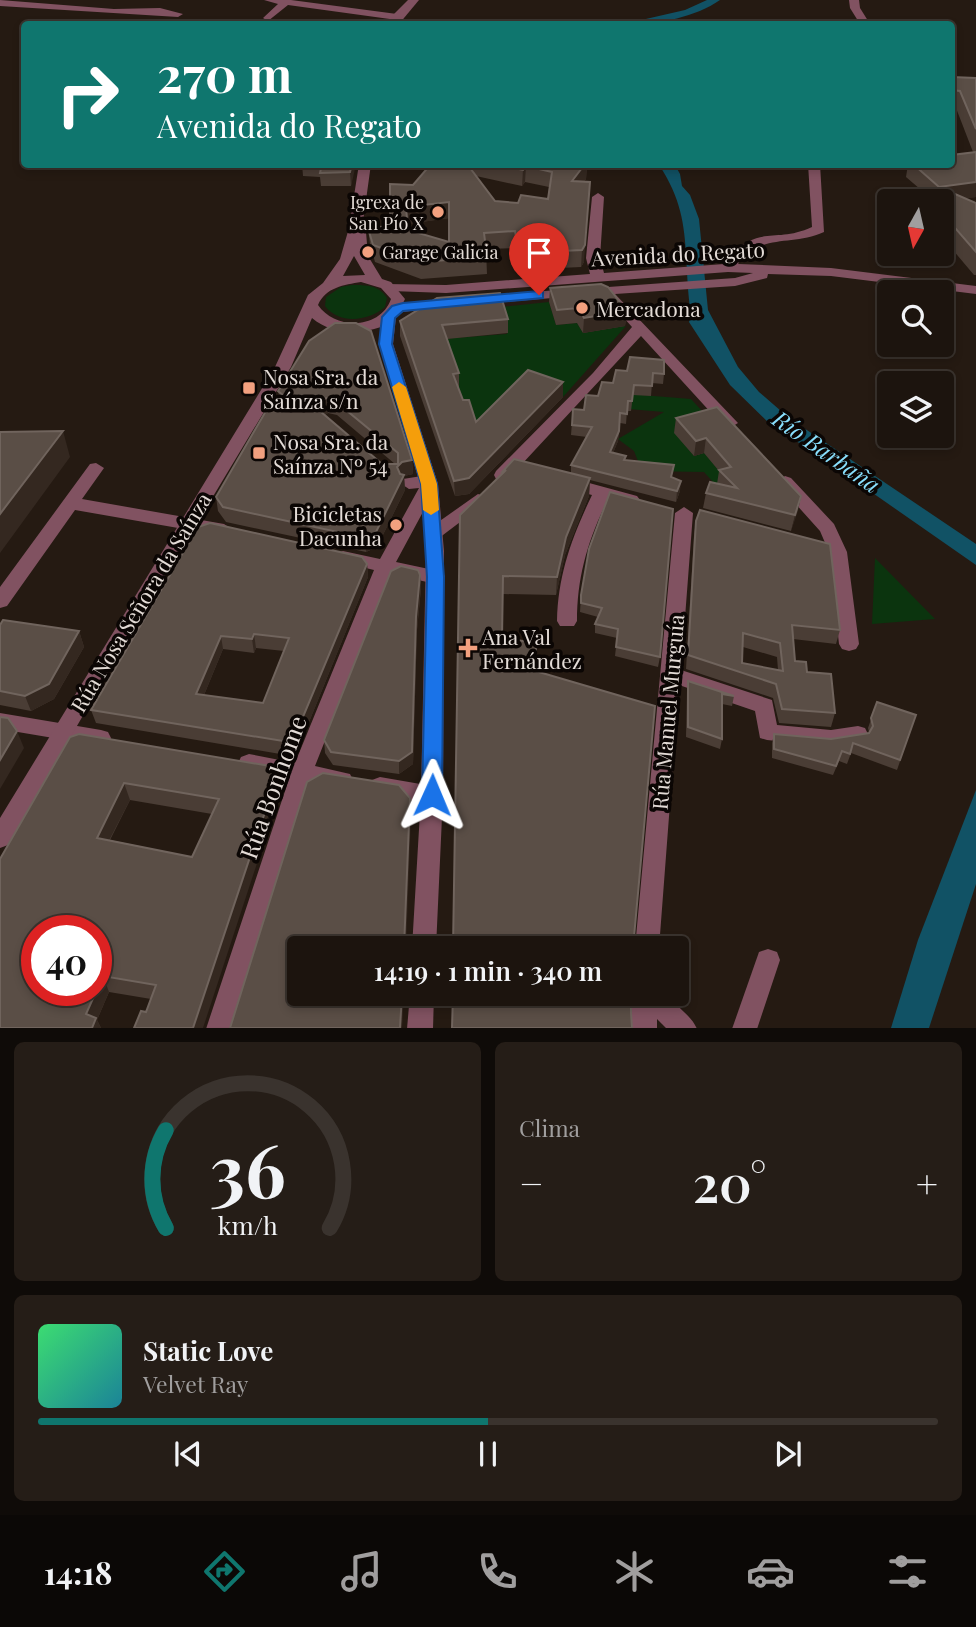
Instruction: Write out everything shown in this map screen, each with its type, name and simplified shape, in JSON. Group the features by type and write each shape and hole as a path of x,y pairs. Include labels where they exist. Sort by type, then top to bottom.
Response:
{"street":[{"path":"269,0 395,21 414,0"},
{"path":"854,0 855,8 863,21"},
{"path":"0,3 19,1 102,12 160,11 180,15"},
{"path":"268,18 284,1"},
{"path":"283,367 312,307 314,295 329,285 344,268 357,222 364,168"},
{"path":"545,172 591,168"},
{"path":"728,268 739,252 759,240 807,234 819,229 814,168"},
{"path":"598,197 593,258 598,278"},
{"path":"357,222 361,256 376,280"},
{"name":"Avenida do Regato","path":"390,287 446,289 728,268 786,269"},
{"path":"786,269 976,290"},
{"name":"Avenida do Regato","path":"283,367 315,340 393,313 608,290 735,282 786,269"},
{"path":"329,285 348,279 376,280 390,287 398,299 386,344 433,534 436,577 432,795 425,936"},
{"path":"608,290 639,329 744,439"},
{"path":"312,307 319,318 350,326 386,344"},
{"path":"433,534 477,501 562,414 639,329"},
{"name":"Rúa Nosa Señora da Saínza","path":"0,838 283,367"},
{"path":"259,408 276,411"},
{"path":"510,467 532,473"},
{"path":"0,601 96,468"},
{"path":"772,468 828,528 838,552 849,644"},
{"path":"555,480 649,504"},
{"name":"Rúa Bonhome","path":"218,1028 302,772 385,566 422,483"},
{"path":"566,621 568,573 576,547 602,493"},
{"path":"70,503 188,522 240,534"},
{"name":"Rúa Manuel Murguía","path":"650,936 684,513"},
{"path":"813,545 838,552"},
{"path":"319,552 436,577"},
{"path":"671,675 765,706 766,732 831,738 858,734"},
{"path":"0,721 116,740"},
{"path":"222,759 432,795"},
{"path":"744,1028 768,960"},
{"path":"420,1028 421,1006"},
{"path":"647,1006 658,1028"},
{"path":"647,1006 662,1007 685,1028"}],"green space":[{"path":"352,285 380,290 387,298 385,307 371,315 354,319 338,316 325,306 326,297 341,287"},
{"path":"549,302 556,325 577,323 583,333 626,326 563,397 474,431 442,339 507,334 500,307"},
{"path":"629,394 691,399 713,423 675,433 694,456 704,453 729,482 730,500 709,494 713,482 704,472 642,471 634,451 618,439 664,412 628,409"},
{"path":"875,558 935,619 872,624"}],"water":[{"path":"707,0 720,0 674,19 637,21 685,10"},
{"name":"Río Barbaña","path":"661,168 677,168 682,186 690,195 699,219 708,310 738,367 759,392 789,418 976,544 976,565 811,450 774,428 730,385 689,322 691,315 685,237 678,202"},
{"path":"976,790 976,884 929,1028 891,1028 918,940"}],"building":[{"path":"955,77 976,78 976,129 960,91 955,90"},
{"path":"976,152 976,182 939,187 918,168 955,168 955,155"},
{"path":"321,168 351,168 350,172 320,173"},
{"path":"428,168 470,168 495,201 518,203 521,195 548,199 552,172 535,168 582,168 572,181 590,182 585,245 582,250 519,253 515,231 484,233 487,257 420,262 373,245 368,228 390,226 390,184 413,185","holes":["449,202 449,242 408,230 406,207"]},
{"path":"954,194 976,203 976,252 954,227"},
{"path":"601,284 608,287 627,311 584,318 578,308 557,310 550,288"},
{"path":"500,293 508,319 442,325 459,373 453,374 463,400 469,400 476,422 528,370 563,382 469,478 454,481 400,321 437,298"},
{"path":"335,323 356,323 371,331 412,460 402,462 397,467 400,474 404,475 376,532 365,538 223,507 216,497 270,404 275,404 285,397 278,391 309,341","holes":["326,398 335,401 398,453 398,464 382,464 320,411 317,405"]},
{"path":"630,357 664,360 664,374 653,373 652,386 634,385 627,414 620,413 619,431 610,452 626,456 624,460 674,465 671,477 681,481 677,491 571,465 592,427 572,425 573,409 584,410 586,395 598,396 602,382 613,383 616,370 627,371"},
{"path":"717,407 801,496 795,515 706,493 710,482 737,488 719,470 731,467 706,438 696,441 676,418"},
{"path":"63,431 0,514 0,432"},
{"path":"514,459 590,478 566,537 557,577 503,576 502,638 537,643 532,670 655,706 634,936 453,936 460,515 506,470 503,471"},
{"path":"610,492 673,509 660,657 616,647 618,629 595,624 602,608 581,603 589,549"},
{"path":"700,510 830,544 840,630 792,625 795,661 806,662 807,672 831,674 835,713 782,709 776,684 688,655 696,521","holes":["743,633 780,643 783,671 742,663"]},
{"path":"210,523 362,557 367,564 295,736 283,741 91,710 198,527","holes":["254,634 289,638 263,703 196,694 221,636 252,639"]},
{"path":"401,566 418,570 420,575 412,752 399,761 331,752 324,740 391,571"},
{"path":"3,620 79,631 49,684 25,696 0,691 0,625"},
{"path":"688,681 734,696 722,694 722,739 688,727"},
{"path":"877,702 916,715 900,760 853,743 850,754 842,751 836,766 774,749 774,734 831,739 869,733 873,726 871,718"},
{"path":"0,717 8,718 17,731 0,760"},
{"path":"79,734 270,766 278,773 193,1028 134,1028 141,1011 146,1012 156,985 112,978 112,915 21,915 21,1006 90,1006 86,1014 96,1018 92,1028 0,1028 0,859 70,737","holes":["124,783 219,799 192,857 97,838"]},
{"path":"323,773 399,785 410,798 404,936 287,936 287,1006 401,1006 400,1028 230,1028 307,782"},
{"path":"453,1006 631,1006 632,1028 452,1028"}],"slow traffic":[{"path":"399,387 429,484 431,510"}],"place":[{"name":"Igrexa de San Pío X","path":"438,212"},
{"name":"Garage Galicia","path":"368,252"},
{"name":"Mercadona","path":"582,308"},
{"name":"Nosa Sra. da Saínza s/n","path":"249,388"},
{"name":"Nosa Sra. da Saínza Nº 54","path":"259,453"},
{"name":"Bicicletas Dacunha","path":"396,525"},
{"name":"Ana Val Fernández","path":"468,648"}],"route":[{"path":"432,795 436,577 429,484 386,344 388,317 403,307 539,295"}]}
